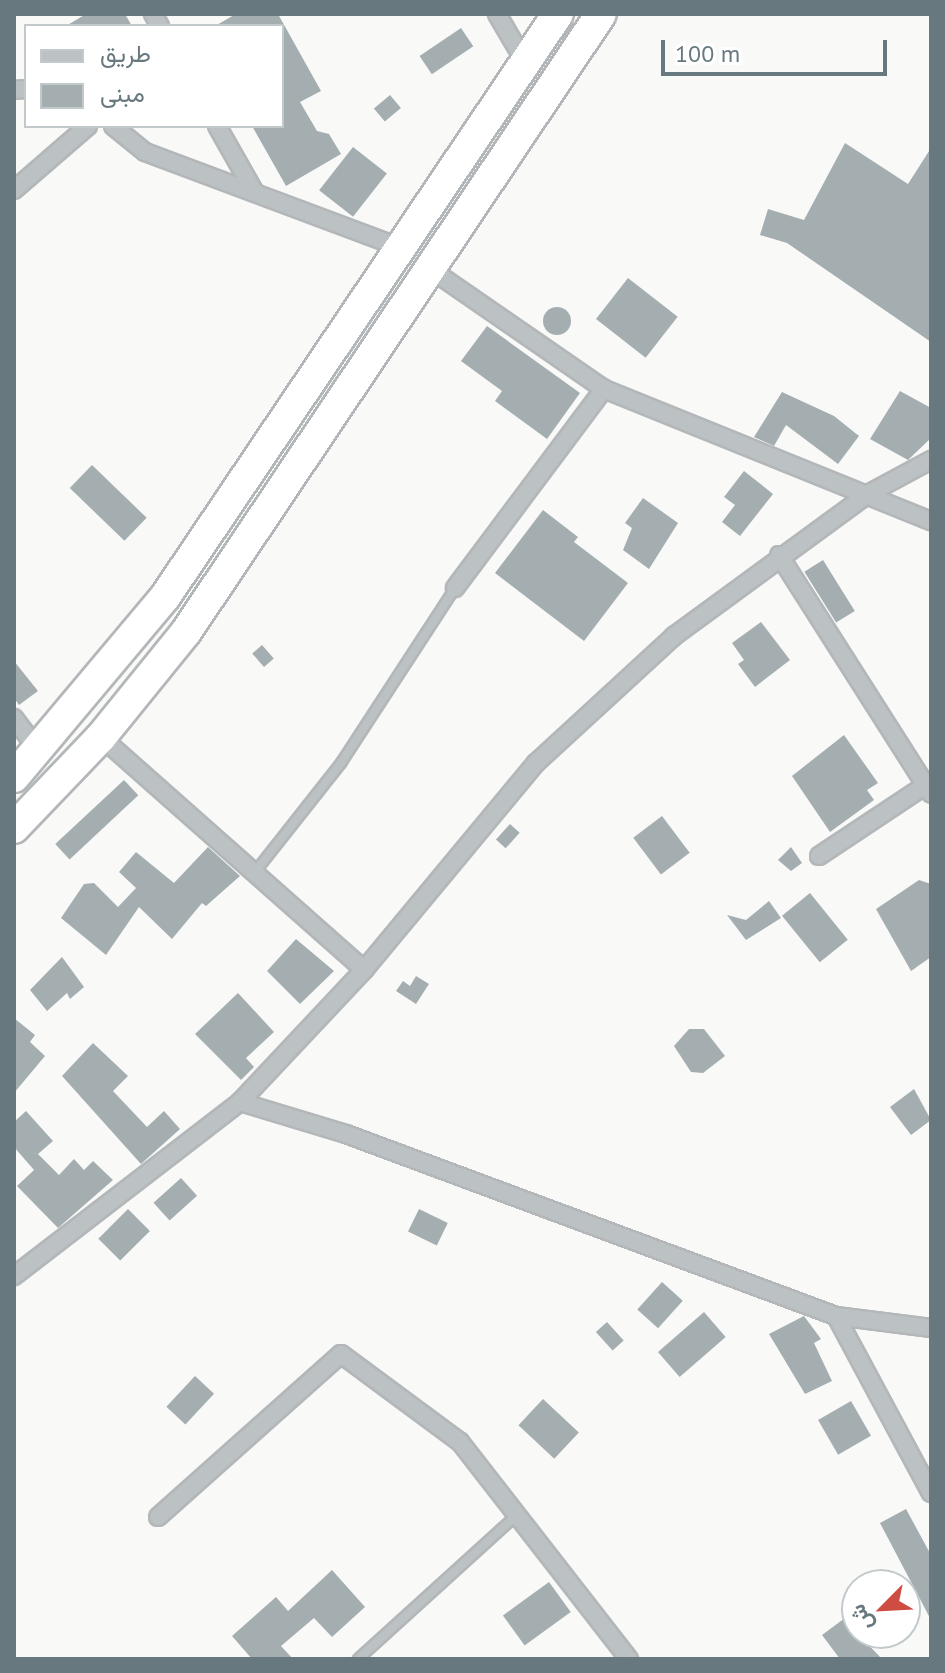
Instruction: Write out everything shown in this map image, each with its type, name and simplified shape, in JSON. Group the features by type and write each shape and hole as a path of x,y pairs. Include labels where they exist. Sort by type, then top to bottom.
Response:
{"highway":[{"path":"14,777 39,751 165,597 558,14"},
{"path":"14,828 101,737 186,632 601,14"}],"street":[{"path":"497,14 525,62"},
{"path":"14,190 86,128"},
{"path":"115,128 145,152 402,248"},
{"path":"218,128 254,191"},
{"path":"430,269 604,389 931,521"},
{"path":"455,588 604,389"},
{"path":"14,1276 240,1102 364,970 536,763 674,636 779,555 868,494 931,460"},
{"path":"779,555 928,789 819,856"},
{"path":"14,718 39,751"},
{"path":"101,737 364,970"},
{"path":"240,1102 346,1134 836,1316 931,1328"},
{"path":"836,1316 931,1493"},
{"path":"158,1517 341,1354 460,1442 629,1659"}],"lane":[{"path":"255,872 341,763 455,588"},
{"path":"358,1659 518,1514"}],"building":[{"path":"86,14 125,14 131,24 69,24"},
{"path":"236,14 278,14 284,24 218,24"},
{"path":"284,25 321,91 300,102 317,131 329,134 341,154 286,186 253,128 284,128"},
{"path":"461,28 473,46 432,74 420,56"},
{"path":"390,95 401,108 385,122 374,108"},
{"path":"845,143 908,184 931,148 931,342 787,243 760,235 768,209 804,220"},
{"path":"353,147 387,173 353,217 319,190"},
{"path":"628,278 678,317 646,358 596,319"},
{"path":"557,307 567,311 571,321 567,331 557,335 547,331 543,321 547,311"},
{"path":"487,326 580,393 547,439 495,401 502,391 461,361"},
{"path":"900,391 931,408 931,438 908,460 870,439"},
{"path":"782,392 834,416 859,436 838,464 786,425 774,446 754,437"},
{"path":"92,465 147,518 124,541 70,488"},
{"path":"744,471 773,494 740,536 722,522 735,505 724,497"},
{"path":"643,498 678,523 649,569 623,550 632,528 625,523"},
{"path":"543,510 578,537 574,542 628,583 584,641 495,573"},
{"path":"823,560 855,611 836,623 804,572"},
{"path":"761,622 790,660 755,687 738,664 744,660 732,643"},
{"path":"262,645 274,659 264,667 252,654"},
{"path":"14,661 38,691 19,705 14,698"},
{"path":"844,735 878,783 867,790 874,800 830,832 792,776"},
{"path":"124,780 138,795 70,859 55,844"},
{"path":"662,816 690,853 661,874 633,838"},
{"path":"510,824 520,833 506,848 496,840"},
{"path":"208,847 240,876 206,906 202,903 172,939 139,907 106,955 61,918 84,884 94,883 118,907 136,888 119,872 136,852 174,883"},
{"path":"791,847 802,863 791,871 778,860"},
{"path":"919,880 931,884 931,957 911,971 876,909"},
{"path":"810,893 848,940 820,962 782,916"},
{"path":"769,901 781,918 746,940 727,915 746,920"},
{"path":"296,939 334,971 300,1004 267,971"},
{"path":"62,957 84,987 70,999 67,993 47,1011 30,990"},
{"path":"416,976 429,984 416,1004 396,991 403,981 410,986"},
{"path":"238,993 274,1032 246,1058 254,1067 241,1080 195,1034"},
{"path":"14,1018 35,1035 30,1042 45,1056 14,1093"},
{"path":"689,1029 704,1029 725,1056 703,1073 691,1072 674,1046"},
{"path":"93,1043 128,1076 113,1091 147,1127 164,1111 180,1129 141,1164 62,1076"},
{"path":"914,1089 931,1120 911,1135 890,1107"},
{"path":"26,1111 53,1141 38,1154 59,1175 74,1159 84,1170 93,1161 113,1180 58,1228 17,1186 34,1170 14,1147 14,1122"},
{"path":"181,1178 197,1196 170,1221 154,1203"},
{"path":"128,1209 150,1231 120,1261 98,1239"},
{"path":"419,1209 448,1223 437,1245 408,1231"},
{"path":"662,1282 683,1301 658,1328 637,1309"},
{"path":"704,1312 726,1337 680,1377 658,1352"},
{"path":"804,1316 821,1339 814,1343 832,1381 805,1394 769,1334"},
{"path":"607,1322 624,1341 613,1351 596,1332"},
{"path":"195,1376 214,1394 185,1424 166,1407"},
{"path":"543,1399 579,1432 554,1459 518,1425"},
{"path":"851,1401 871,1436 838,1455 818,1420"},
{"path":"906,1509 931,1555 931,1620 921,1601 921,1569 904,1569 880,1523"},
{"path":"332,1570 365,1607 332,1637 314,1618 281,1646 293,1659 252,1659 232,1636 276,1597 288,1611"},
{"path":"549,1582 571,1612 525,1645 503,1616"},
{"path":"841,1621 841,1649 872,1649 882,1659 840,1659 822,1635"}]}
